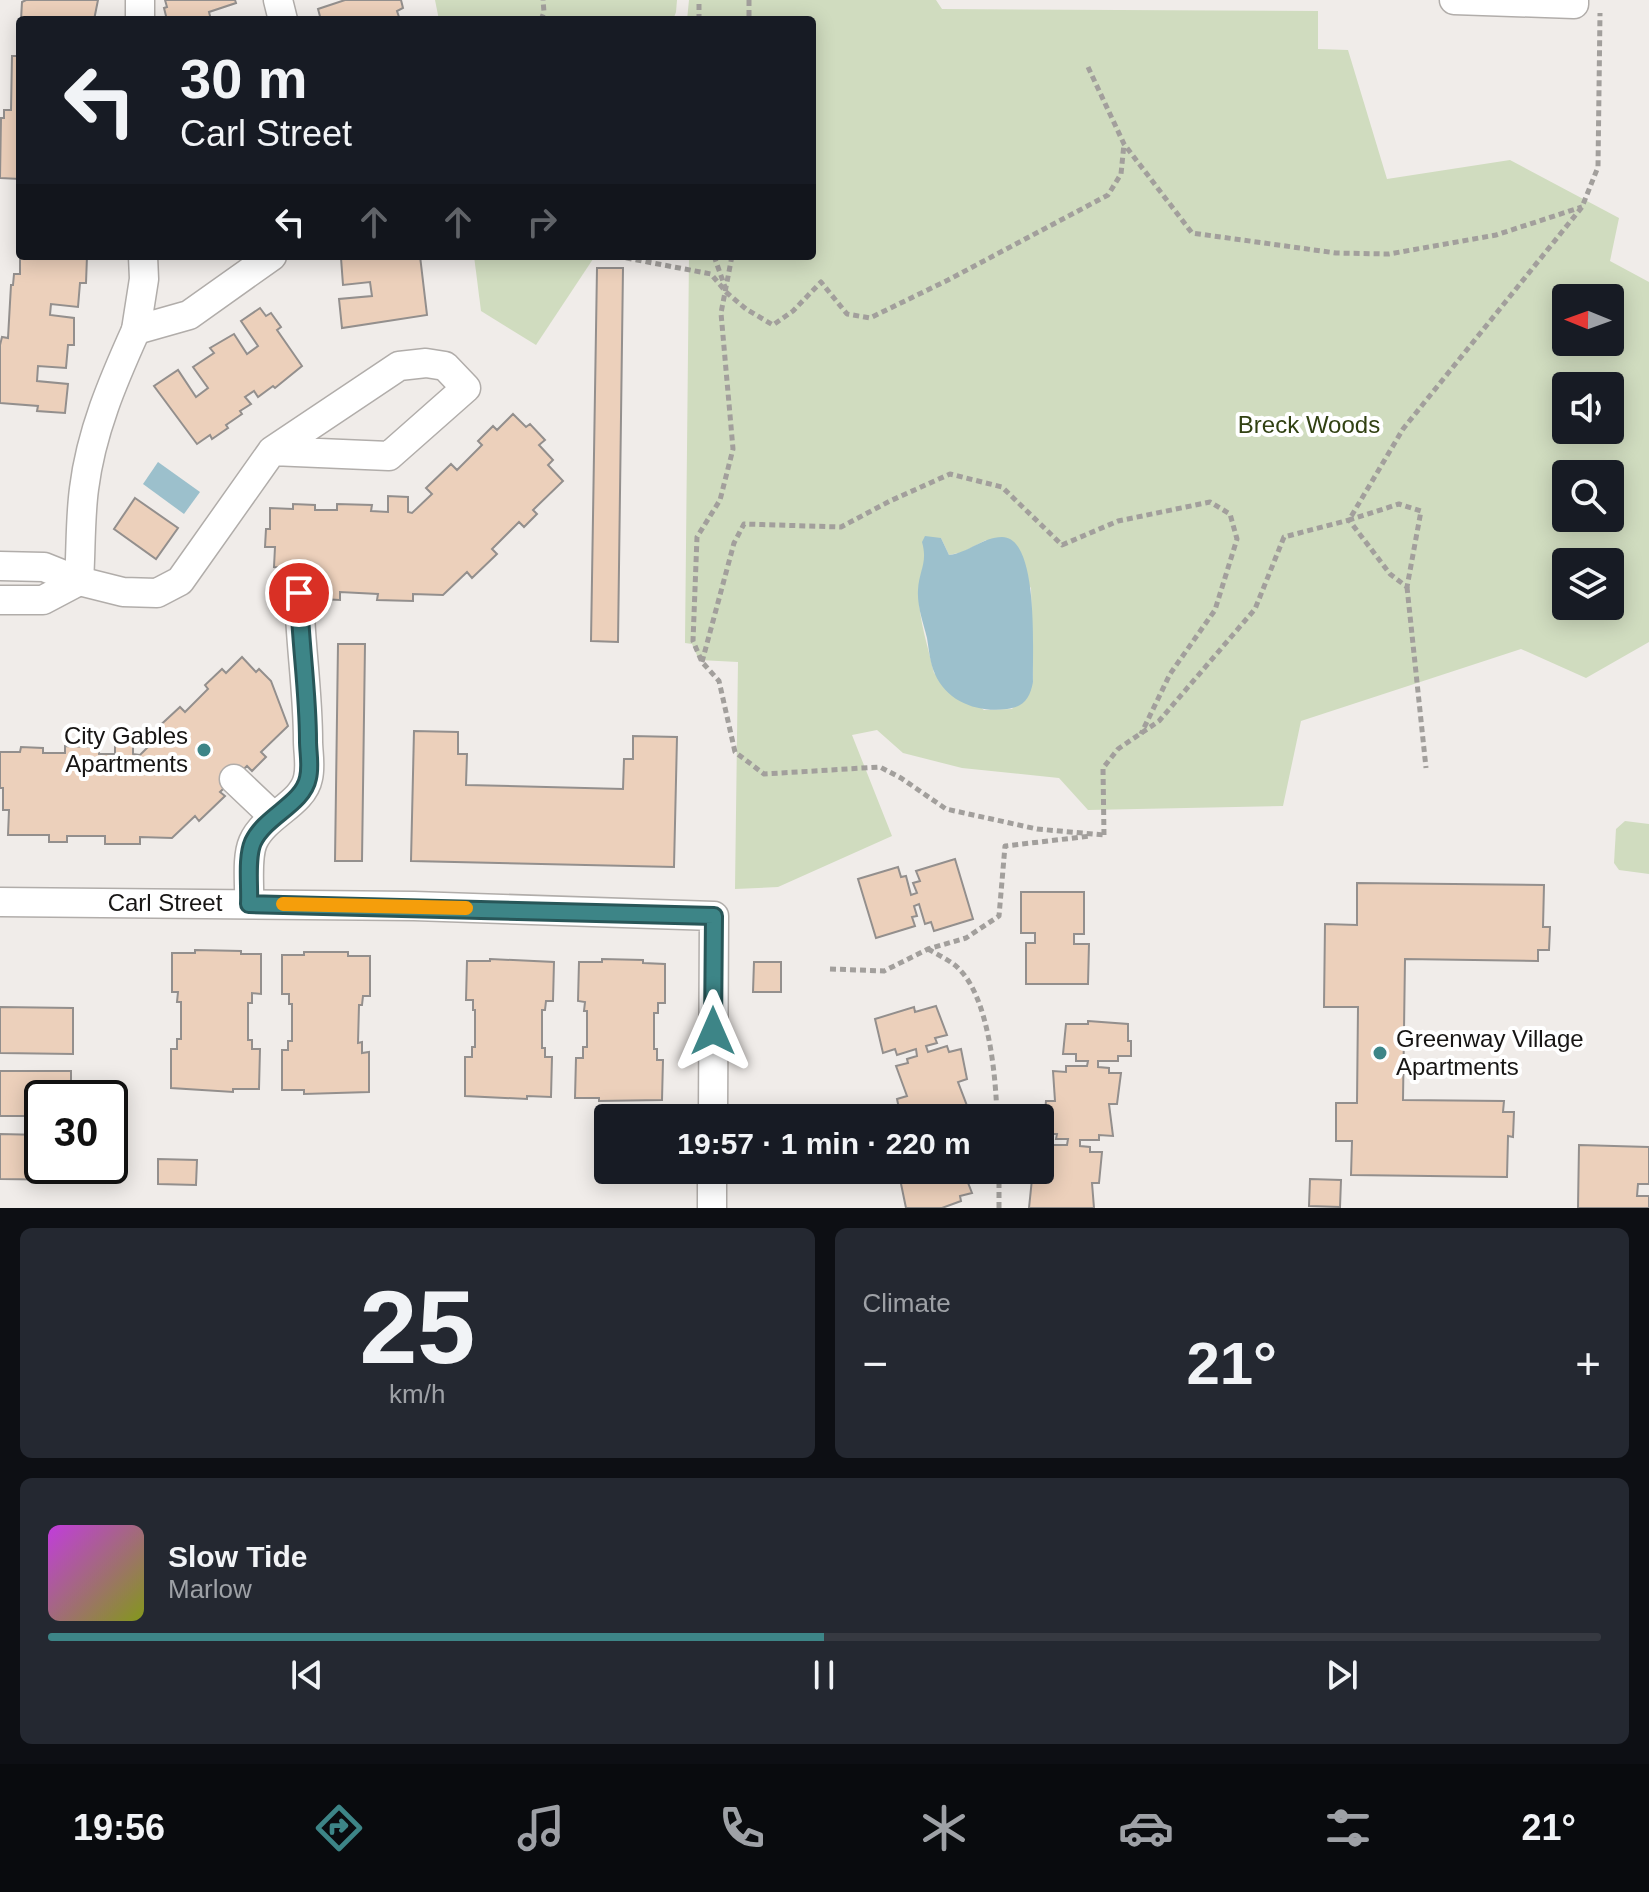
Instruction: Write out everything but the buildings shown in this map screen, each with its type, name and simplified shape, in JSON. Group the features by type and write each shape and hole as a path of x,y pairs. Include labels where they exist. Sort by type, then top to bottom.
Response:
{"street":[{"path":"1454,0 1574,2"},
{"path":"79,581 83,490 112,382 136,330 144,279 143,260"},
{"path":"136,330 189,315 266,260"},
{"path":"0,566 44,567 79,581 123,592 157,593 180,581 272,451 399,366 426,363 445,366 466,388 389,456 272,451"},
{"path":"0,600 43,600 79,581"},
{"path":"249,904 251,846 273,816 302,794 308,778 308,694 300,638 299,593"},
{"path":"234,779 273,816"},
{"name":"Carl Street","path":"0,902 249,904 714,916 713,1104"},
{"path":"712,1184 712,1208"}],"path":[{"path":"1349,520 1403,429 1582,207 1598,167 1600,13 1574,2"},
{"path":"1088,67 1124,144 1192,233 1336,253 1389,254 1496,235 1582,207"},
{"path":"637,260 711,274 746,309 773,325 793,311 821,282 847,314 870,318 1108,195 1121,174 1124,144"},
{"path":"715,260 726,292"},
{"path":"731,260 721,313 733,449 720,500 697,537 693,641 702,662 719,681 735,752 764,774 880,767 946,809 1037,829 1104,835"},
{"path":"702,662 734,543 744,524 841,527 950,474 1002,487 1062,545 1118,521 1210,502 1230,514 1237,539 1215,610 1170,674 1141,735"},
{"path":"1104,835 1103,768 1118,749 1159,721 1255,609 1284,537 1399,504 1421,511 1407,587 1426,768"},
{"path":"1349,520 1390,574 1407,587"},
{"path":"830,969 884,971 928,949 966,938 999,916 1005,846 1104,835"},
{"path":"928,949 959,968 973,988 990,1043 996,1104"},
{"path":"999,1184 999,1208"}],"green space":[{"path":"435,0 677,0 674,16 438,16"},
{"name":"Breck Woods","path":"689,0 936,0 942,9 1318,11 1318,49 1348,50 1387,179 1510,160 1619,218 1610,261 1649,282 1649,642 1586,678 1521,649 1301,721 1283,806 1088,810 1059,778 962,768 903,753 877,730 852,735 892,836 778,887 735,889 738,662 699,660 692,644 685,643 689,260 816,260 816,16 687,16","holes":["941,538 949,555 963,552 986,540 1031,588 1033,682 1012,709 984,710 934,673 921,620 919,586 929,554"]},
{"path":"475,260 592,260 536,345 481,311"},
{"path":"1625,821 1649,824 1649,874 1619,870 1614,863 1616,829"}],"water":[{"path":"158,462 200,492 184,514 143,484"},
{"path":"925,536 941,538 949,555 1002,537 1014,542 1023,556 1033,624 1033,682 1022,704 996,710 975,707 955,698 940,684 931,661 919,608 919,583 924,561 922,542"}],"slow traffic":[{"path":"283,904 466,908"}],"place":[{"name":"City Gables Apartments","path":"204,750"},
{"name":"Greenway Village Apartments","path":"1380,1053"}],"route":[{"path":"299,593 300,638 308,694 308,778 302,794 273,816 251,846 249,904 714,916 713,1031"}]}
